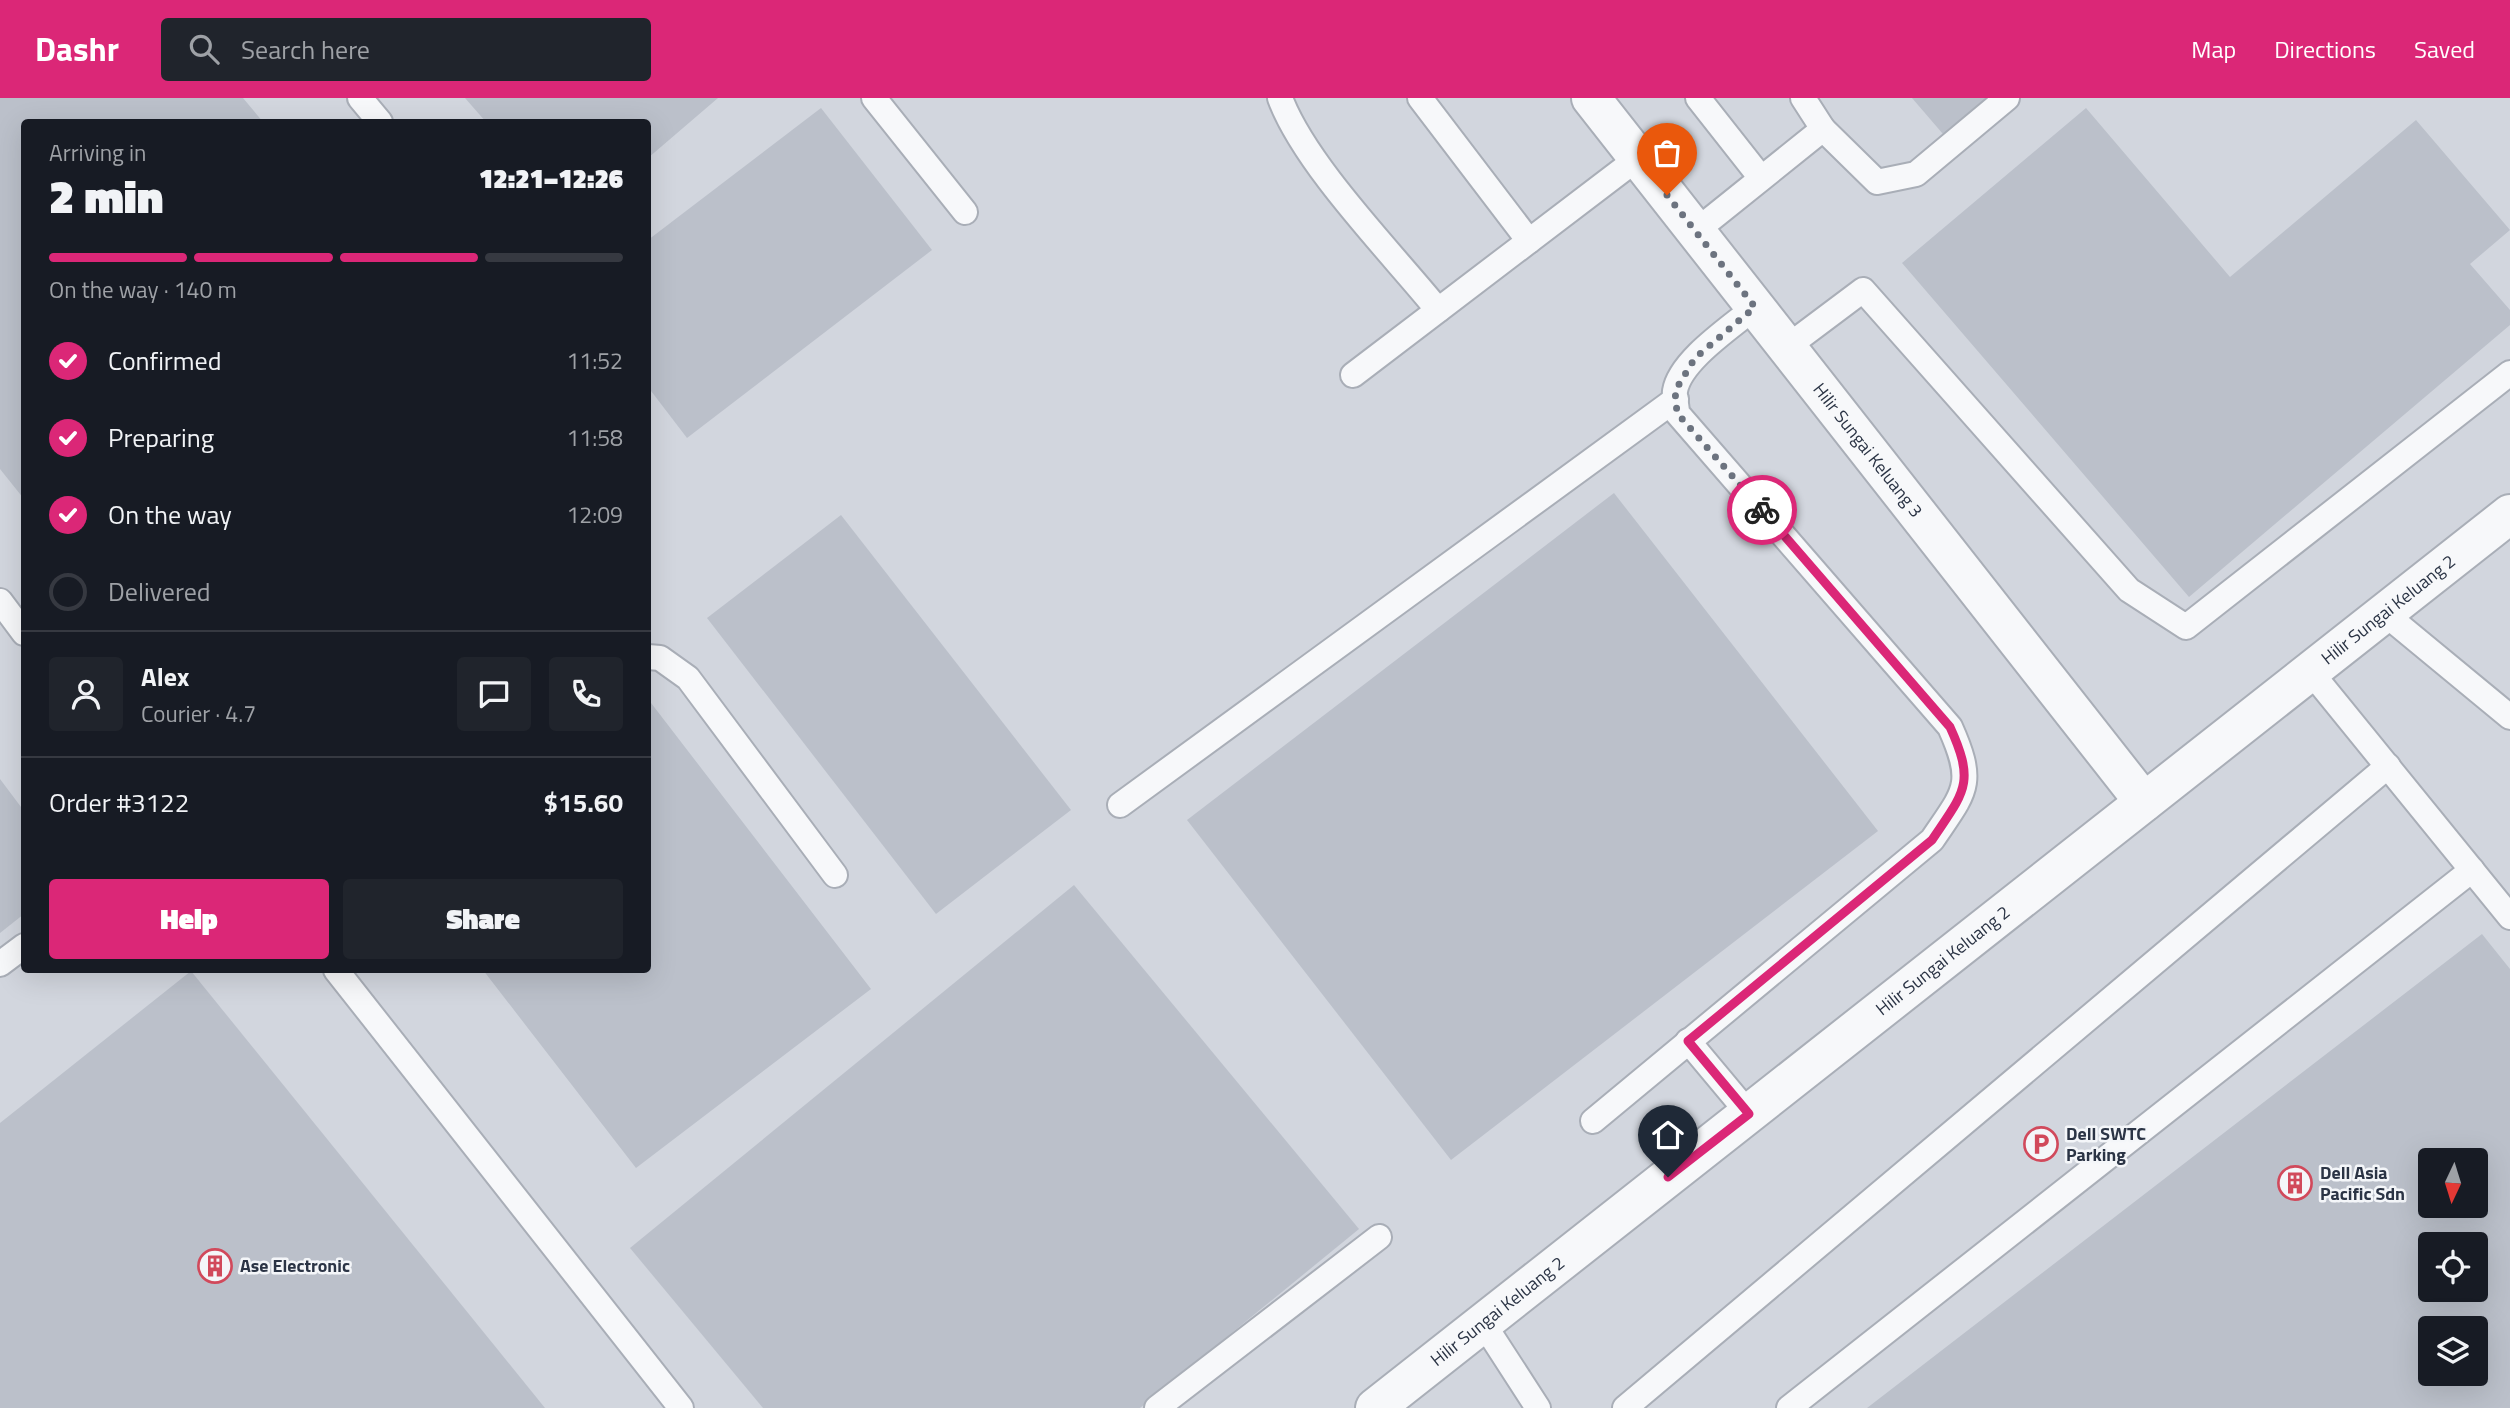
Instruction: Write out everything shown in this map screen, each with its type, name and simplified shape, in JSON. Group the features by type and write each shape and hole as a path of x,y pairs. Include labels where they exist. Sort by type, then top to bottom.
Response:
{"street":[{"name":"Hilir Sungai Keluang 3","path":"1591,98 2144,802"},
{"name":"Hilir Sungai Keluang 2","path":"1375,1408 2510,514"}],"lane":[{"path":"360,98 378,119"},
{"path":"874,98 965,212"},
{"path":"1280,98 1285,112 1328,177 1438,310"},
{"path":"1420,98 1529,241"},
{"path":"1698,98 1761,178"},
{"path":"1803,98 1823,129 1877,182 1916,174 2007,98"},
{"path":"1696,232 1823,129"},
{"path":"1353,375 1638,158"},
{"path":"1787,348 1863,290 2129,590 2186,627 2510,373"},
{"path":"1593,1121 1932,840 1961,797 1966,778 1964,758 1950,727 1677,413 1675,391 1682,375 1695,358 1755,307"},
{"path":"1120,804 1676,400"},
{"path":"0,601 21,629"},
{"path":"2384,613 2510,717"},
{"path":"651,658 660,659 688,678 835,875"},
{"path":"2310,671 2510,917"},
{"path":"1625,1408 2388,766"},
{"path":"1789,1408 2472,870"},
{"path":"0,964 21,948"},
{"path":"338,973 681,1408"},
{"path":"1688,1041 1749,1114"},
{"path":"1157,1408 1379,1237"},
{"path":"1483,1323 1538,1408"}],"shaded area":[{"path":"0,98 2510,98 2510,1408 0,1408"}],"building":[{"path":"0,98 243,98 260,119 21,119 21,495 0,469"},
{"path":"465,98 718,98 651,155 651,119 483,119"},
{"path":"1912,98 2000,98 1949,141"},
{"path":"821,108 932,250 687,438 651,391 651,238"},
{"path":"2086,108 2230,277 2416,120 2510,230 2470,264 2510,310 2510,325 2189,597 1902,263"},
{"path":"1614,493 1878,831 1451,1160 1187,820"},
{"path":"841,515 1071,810 936,914 707,618"},
{"path":"651,703 871,989 636,1168 485,973 651,973"},
{"path":"0,779 21,807 21,916 0,933"},
{"path":"1074,885 1359,1229 1140,1408 763,1408 630,1248"},
{"name":"Dell Asia Pacific Sdn","path":"2482,934 2510,969 2510,1408 1867,1408"},
{"name":"Ase Electronic","path":"188,973 193,973 545,1408 0,1408 0,1123"}],"way so far":[{"path":"1667,195 1755,307 1695,358 1682,375 1675,391 1677,413 1762,510"}],"place":[{"name":"Dell SWTC Parking","path":"2041,1144"},
{"name":"Dell Asia Pacific Sdn","path":"2295,1183"},
{"name":"Ase Electronic","path":"215,1266"}],"route":[{"path":"1668,1177 1749,1114 1688,1041 1932,840 1961,797 1966,778 1964,758 1950,727 1762,510"}]}
